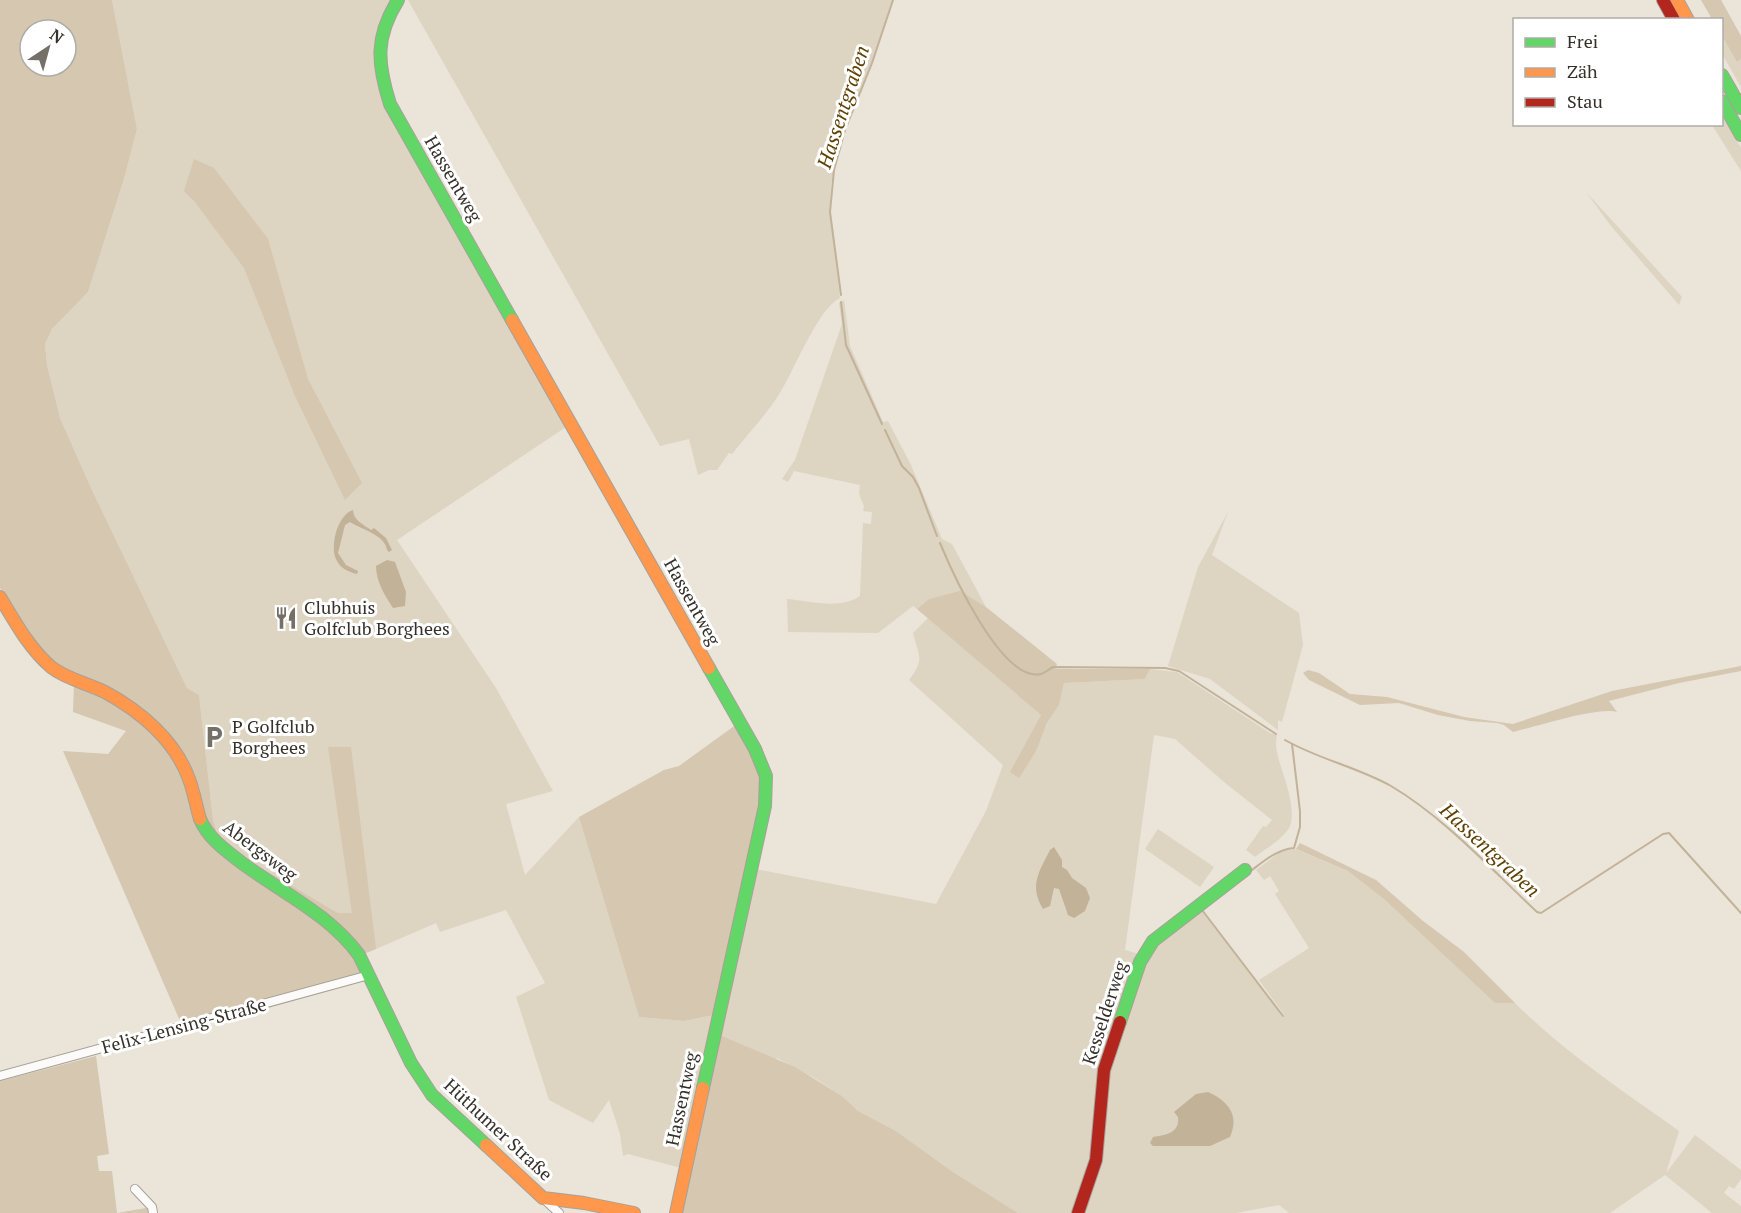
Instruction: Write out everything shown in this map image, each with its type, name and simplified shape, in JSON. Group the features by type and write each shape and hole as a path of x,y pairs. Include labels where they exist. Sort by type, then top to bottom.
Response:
{"main road":[{"name":"Hassentweg","path":"398,0 383,28 379,53 381,78 390,104 750,741 766,776 765,806 676,1213"},
{"path":"1663,0 1673,18"},
{"path":"1677,0 1687,18"},
{"path":"1723,77 1741,108"},
{"path":"1723,103 1741,135"},
{"name":"Abergsweg","path":"0,597 28,643 41,657 63,675 78,680 127,705 146,718 168,743 189,778 200,824 246,866 332,924 352,945 369,975"},
{"name":"Kesselderweg","path":"1078,1213 1096,1160 1104,1070 1140,962 1153,941 1245,870"},
{"name":"Hüthumer Straße","path":"369,975 411,1064 432,1095 543,1198 634,1213"}],"street":[{"name":"Felix-Lensing-Straße","path":"0,1076 369,975"},
{"path":"135,1189 152,1207 153,1213"},
{"path":"543,1198 560,1213"}],"shaded area":[{"path":"0,0 112,0 137,129 124,179 88,292 52,329 45,344 47,365 60,418 187,688 199,695 213,820 219,839 231,850 338,913 352,913 328,747 351,747 376,949 359,956 369,975 180,1021 63,751 108,754 126,731 73,712 74,683 62,682 65,671 43,654 0,588"},
{"path":"112,0 391,0 384,13 381,95 566,427 397,540 496,688 553,791 506,804 525,875 579,817 639,1017 684,1021 714,1015 755,869 936,904 986,811 1003,765 909,680 919,662 919,653 913,633 928,618 1041,715 1011,771 1036,751 1040,735 1059,705 1064,683 1145,679 1150,669 1177,672 1270,733 1277,735 1277,751 1290,796 1292,820 1284,835 1255,857 1246,850 1263,826 1266,827 1272,820 1175,739 1154,735 1125,950 1139,954 1153,947 1200,909 1283,1017 1284,1015 1259,980 1309,948 1275,894 1279,891 1270,876 1264,880 1256,870 1280,852 1295,849 1348,871 1385,900 1495,1003 1515,1003 1553,1038 1615,1086 1679,1131 1666,1173 1695,1135 1741,1170 1741,1179 1734,1189 1729,1186 1724,1193 1741,1206 1741,1213 1712,1213 1665,1175 1610,1213 1289,1213 1279,1205 1236,1213 1018,1213 953,1172 896,1131 858,1111 842,1096 816,1079 777,1058 681,1168 628,1154 623,1156 620,1134 609,1100 593,1123 549,1100 516,997 545,983 506,910 440,932 436,923 376,949 338,913 231,850 219,839 213,820 199,695 187,688 91,488 60,418 47,365 45,344 52,329 88,292 124,179 137,129"},
{"path":"408,0 892,0 872,63 845,129 831,184 830,212 840,298 831,304 814,328 773,403 717,470 709,470 698,475 689,439 660,446"},
{"path":"1701,0 1721,0 1741,36 1741,59 1737,62 1723,38 1723,18 1711,18"},
{"path":"1723,38 1737,62 1741,59 1741,87 1723,56"},
{"path":"1723,118 1741,148 1741,171 1713,126 1723,126"},
{"path":"194,159 214,168 268,239 308,379 362,483 345,500 295,396 244,268 195,202 184,191"},
{"path":"1586,192 1682,297 1679,305 1611,226"},
{"path":"844,300 850,346 883,422 888,421 911,465 942,539 952,544 986,607 960,592 929,599 917,609 913,606 878,633 788,632 787,599 834,604 860,596 863,523 871,524 872,512 863,511 864,506 859,494 860,485 794,471 788,482 782,479 795,460 842,324 839,303"},
{"path":"353,510 359,522 371,530 374,528 386,538 392,550 389,552 382,540 373,533 350,522 345,525 338,553 346,565 358,571 357,574 341,566 337,561 334,548 339,525 347,513"},
{"path":"1228,512 1212,555 1299,613 1303,645 1282,722 1278,720 1278,730 1210,679 1168,666 1198,567"},
{"path":"387,560 395,562 406,592 405,606 393,608 379,583 376,566"},
{"path":"960,591 986,607 1057,664 1055,669 1150,669 1145,679 1064,683 1059,705 1046,725 1036,751 1019,778 1010,772 1041,715 917,609 929,599"},
{"path":"1741,666 1741,671 1679,683 1609,701 1617,712 1582,714 1513,732 1497,723 1438,715 1399,703 1360,705 1309,680 1303,673 1308,670 1319,673 1350,694 1387,697 1464,717 1513,724 1612,691"},
{"path":"737,724 764,775 762,804 714,1015 684,1021 639,1017 579,817 664,770 679,766"},
{"path":"1158,829 1214,867 1200,887 1145,849"},
{"path":"1300,843 1376,880 1423,921 1464,952 1515,1003 1495,1003 1385,900 1348,871 1296,849"},
{"path":"1054,847 1062,860 1062,867 1086,888 1090,898 1085,911 1074,918 1068,915 1059,889 1054,888 1050,906 1043,909 1037,893 1039,872 1050,850"},
{"path":"717,1034 795,1067 842,1096 858,1111 896,1131 953,1172 1018,1213 678,1213"},
{"path":"96,1056 109,1154 97,1156 99,1171 112,1171 117,1213 0,1213 0,1081"},
{"path":"1208,1092 1226,1104 1233,1115 1234,1122 1230,1137 1210,1146 1153,1146 1150,1143 1153,1137 1167,1134 1177,1127 1178,1117 1174,1112 1196,1094"},
{"path":"152,1207 153,1213 117,1213"}],"waterway":[{"name":"Hassentgraben","path":"841,295 830,212 834,170 845,130 872,63 893,0"},
{"name":"Hassentgraben","path":"841,302 846,345 882,424"},
{"name":"Hassentgraben","path":"885,430 902,466 913,477 919,488 937,536"},
{"name":"Hassentgraben","path":"940,543 980,623 1010,661 1026,672 1041,674 1053,667 1165,668 1179,671 1276,734"},
{"name":"Hassentgraben","path":"1285,740 1311,753 1378,779 1411,799 1467,845 1537,912 1541,913 1663,834 1669,833 1741,913"},
{"path":"1248,873 1275,854 1294,848 1300,827 1300,811 1292,744"},
{"path":"1204,909 1202,910 1283,1016"}],"traffic: fast":[{"path":"398,0 385,26 380,50 390,104 512,320"},
{"path":"1723,77 1741,108"},
{"path":"1723,103 1741,135"},
{"path":"703,1088 765,806 766,776 755,749 709,668"},
{"path":"200,819 212,838 223,848 334,927 347,940 359,955 411,1063 432,1095 486,1145"},
{"path":"1120,1022 1140,962 1153,941 1245,870"}],"traffic: slow":[{"path":"1677,0 1687,18"},
{"path":"512,320 709,668"},
{"path":"0,597 29,643 51,667 63,675 105,692 131,708 165,739 183,765 200,819"},
{"path":"676,1213 703,1088"},
{"path":"486,1145 543,1198 634,1213"}],"traffic: jam":[{"path":"1663,0 1673,18"},
{"path":"1078,1213 1096,1160 1104,1070 1120,1022"}],"place":[{"name":"Clubhuis Golfclub Borghees","path":"286,618"},
{"name":"P Golfclub Borghees","path":"214,737"}]}
